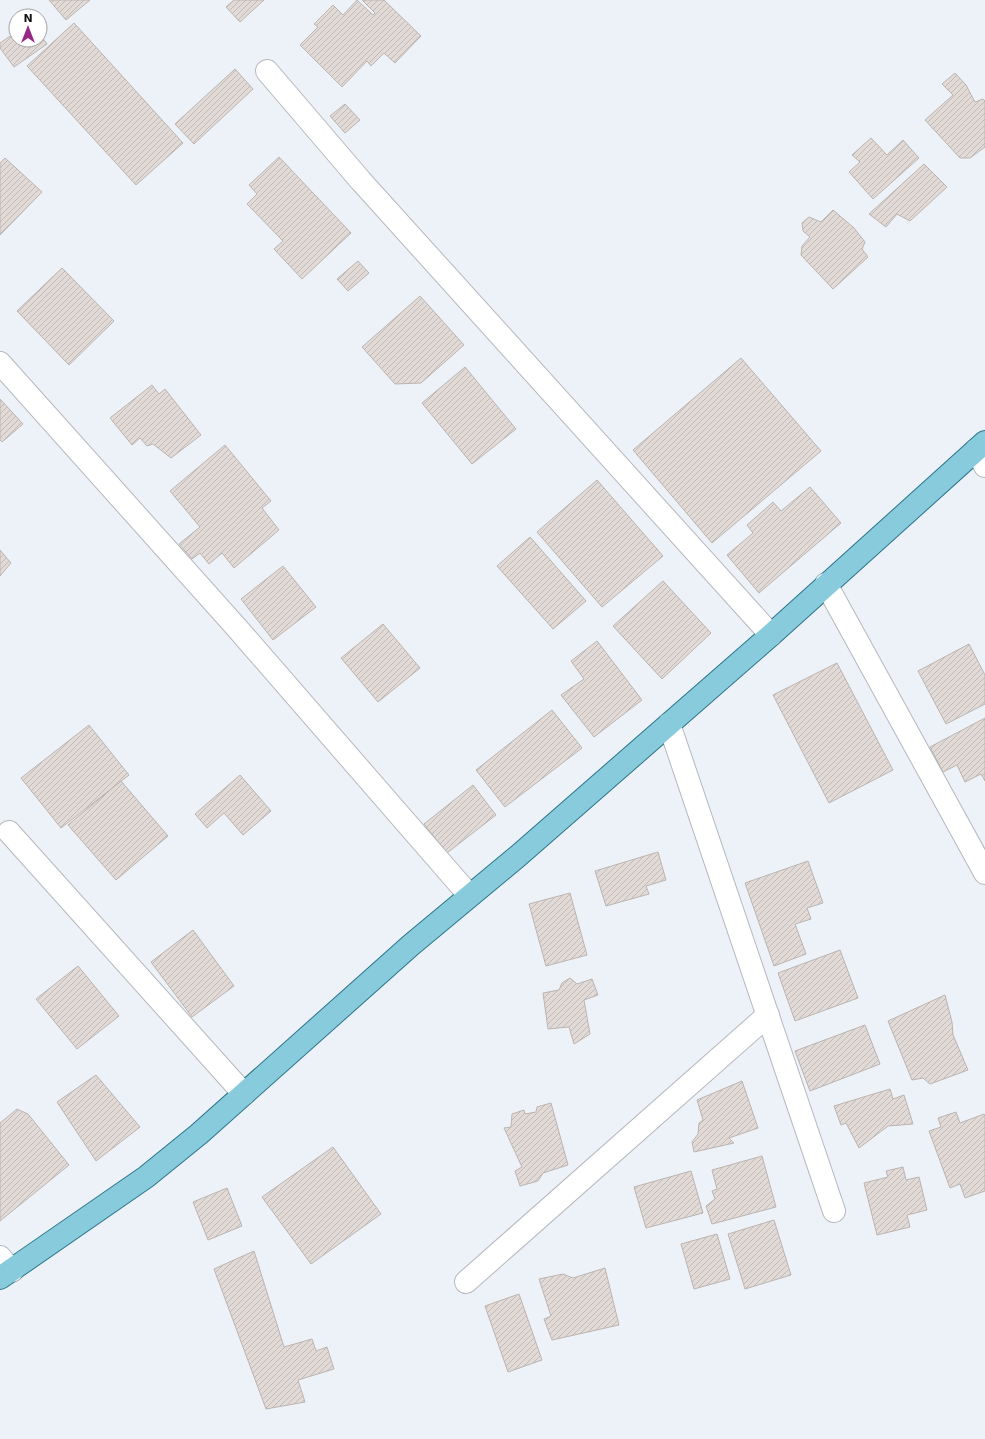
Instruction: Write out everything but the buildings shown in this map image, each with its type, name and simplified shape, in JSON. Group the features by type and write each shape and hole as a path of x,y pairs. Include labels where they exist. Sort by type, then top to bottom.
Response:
{"main road":[{"path":"4,1268 146,1177 199,1134 469,894 518,856 771,635 826,584 982,453"}],"street":[{"path":"267,71 361,182 771,635"},
{"path":"0,363 237,628 469,894"},
{"path":"826,584 985,873"},
{"path":"669,724 834,1211"},
{"path":"9,832 244,1094"},
{"path":"466,1282 768,1015"}]}
